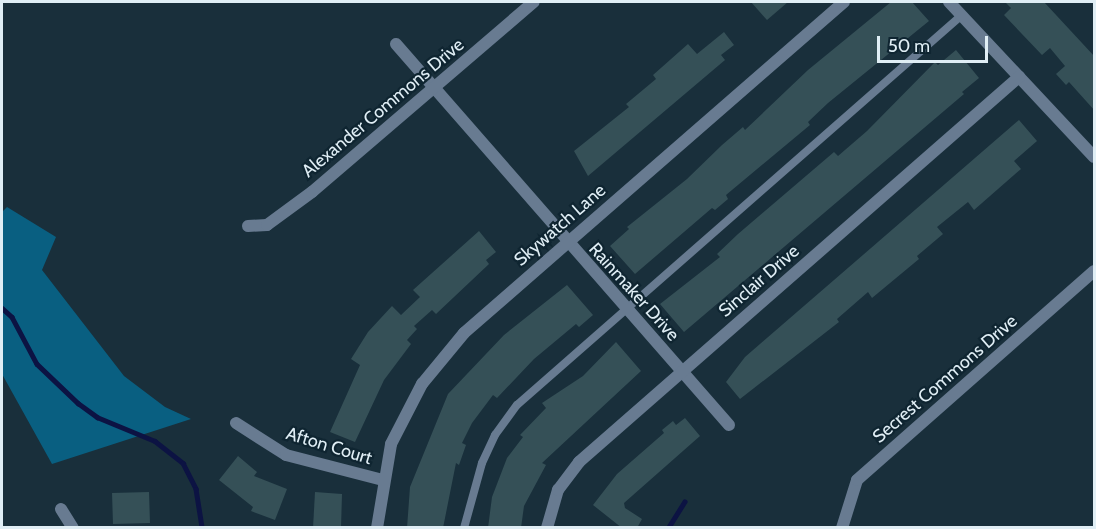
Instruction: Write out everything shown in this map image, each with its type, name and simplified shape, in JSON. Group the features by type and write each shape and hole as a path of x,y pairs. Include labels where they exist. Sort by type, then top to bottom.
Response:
{"street":[{"name":"Alexander Commons Drive","path":"248,226 267,225 303,199 534,2"},
{"name":"Skywatch Lane","path":"377,528 383,480 391,444 422,384 464,333 844,2"},
{"path":"949,2 1095,157"},
{"name":"Rainmaker Drive","path":"396,44 567,243 729,425"},
{"name":"Sinclair Drive","path":"547,528 558,490 579,462 1019,77"},
{"name":"Secrest Commons Drive","path":"842,528 857,480 1095,271"},
{"name":"Afton Court","path":"236,423 286,455 383,480"},
{"path":"61,509 73,528"}],"lane":[{"path":"464,528 482,463 511,412 625,309 962,15"}],"shaded area":[{"path":"7,207 56,237 42,270 124,376 165,407 191,419 52,464 2,374 2,212"}],"building":[{"path":"751,2 788,2 767,20"},
{"path":"891,2 912,2 929,21 828,103 808,122 810,125 726,195 728,199 715,210 712,208 635,274 610,246 629,229 627,227 687,179 743,127 745,130 808,70"},
{"path":"1005,2 1044,2 1095,57 1095,111 1069,82 1066,85 1056,74 1065,66 1050,48 1042,55 1004,15 1011,8"},
{"path":"724,32 734,45 721,55 725,60 588,176 574,151 629,107 626,104 656,79 653,75 688,44 697,54"},
{"path":"956,50 979,78 962,92 964,94 684,332 660,304 720,257 717,254 738,234 834,152 838,156 867,131 935,62 938,65"},
{"path":"1019,120 1037,141 1014,161 1021,169 974,210 968,202 937,227 943,234 917,256 919,259 872,298 868,292 837,319 839,322 740,399 726,382 745,357"},
{"path":"479,231 496,252 486,260 489,264 436,314 432,310 414,326 417,329 407,340 411,344 384,380 355,442 330,432 360,365 351,359 368,332 392,306 401,315 420,297 413,290"},
{"path":"567,285 593,315 579,327 576,324 534,359 497,398 493,395 472,423 462,443 466,445 459,465 456,463 443,528 407,528 410,487 448,394 504,335"},
{"path":"616,342 641,371 542,463 546,465 524,506 521,528 488,528 492,497 507,458 523,437 520,435 546,408 542,403 583,376"},
{"path":"685,418 700,436 624,503 625,508 642,519 637,528 622,528 593,505 617,474 664,433 662,430 673,421 676,425"},
{"path":"238,456 257,472 254,476 287,489 275,520 251,511 253,507 219,480"},
{"path":"149,492 150,523 113,524 112,493"},
{"path":"315,492 342,494 341,528 313,528"}],"waterway":[{"path":"2,308 12,317 37,364 78,403 97,417 155,441 183,463 196,489 202,528"},
{"path":"668,528 684,502"}]}
